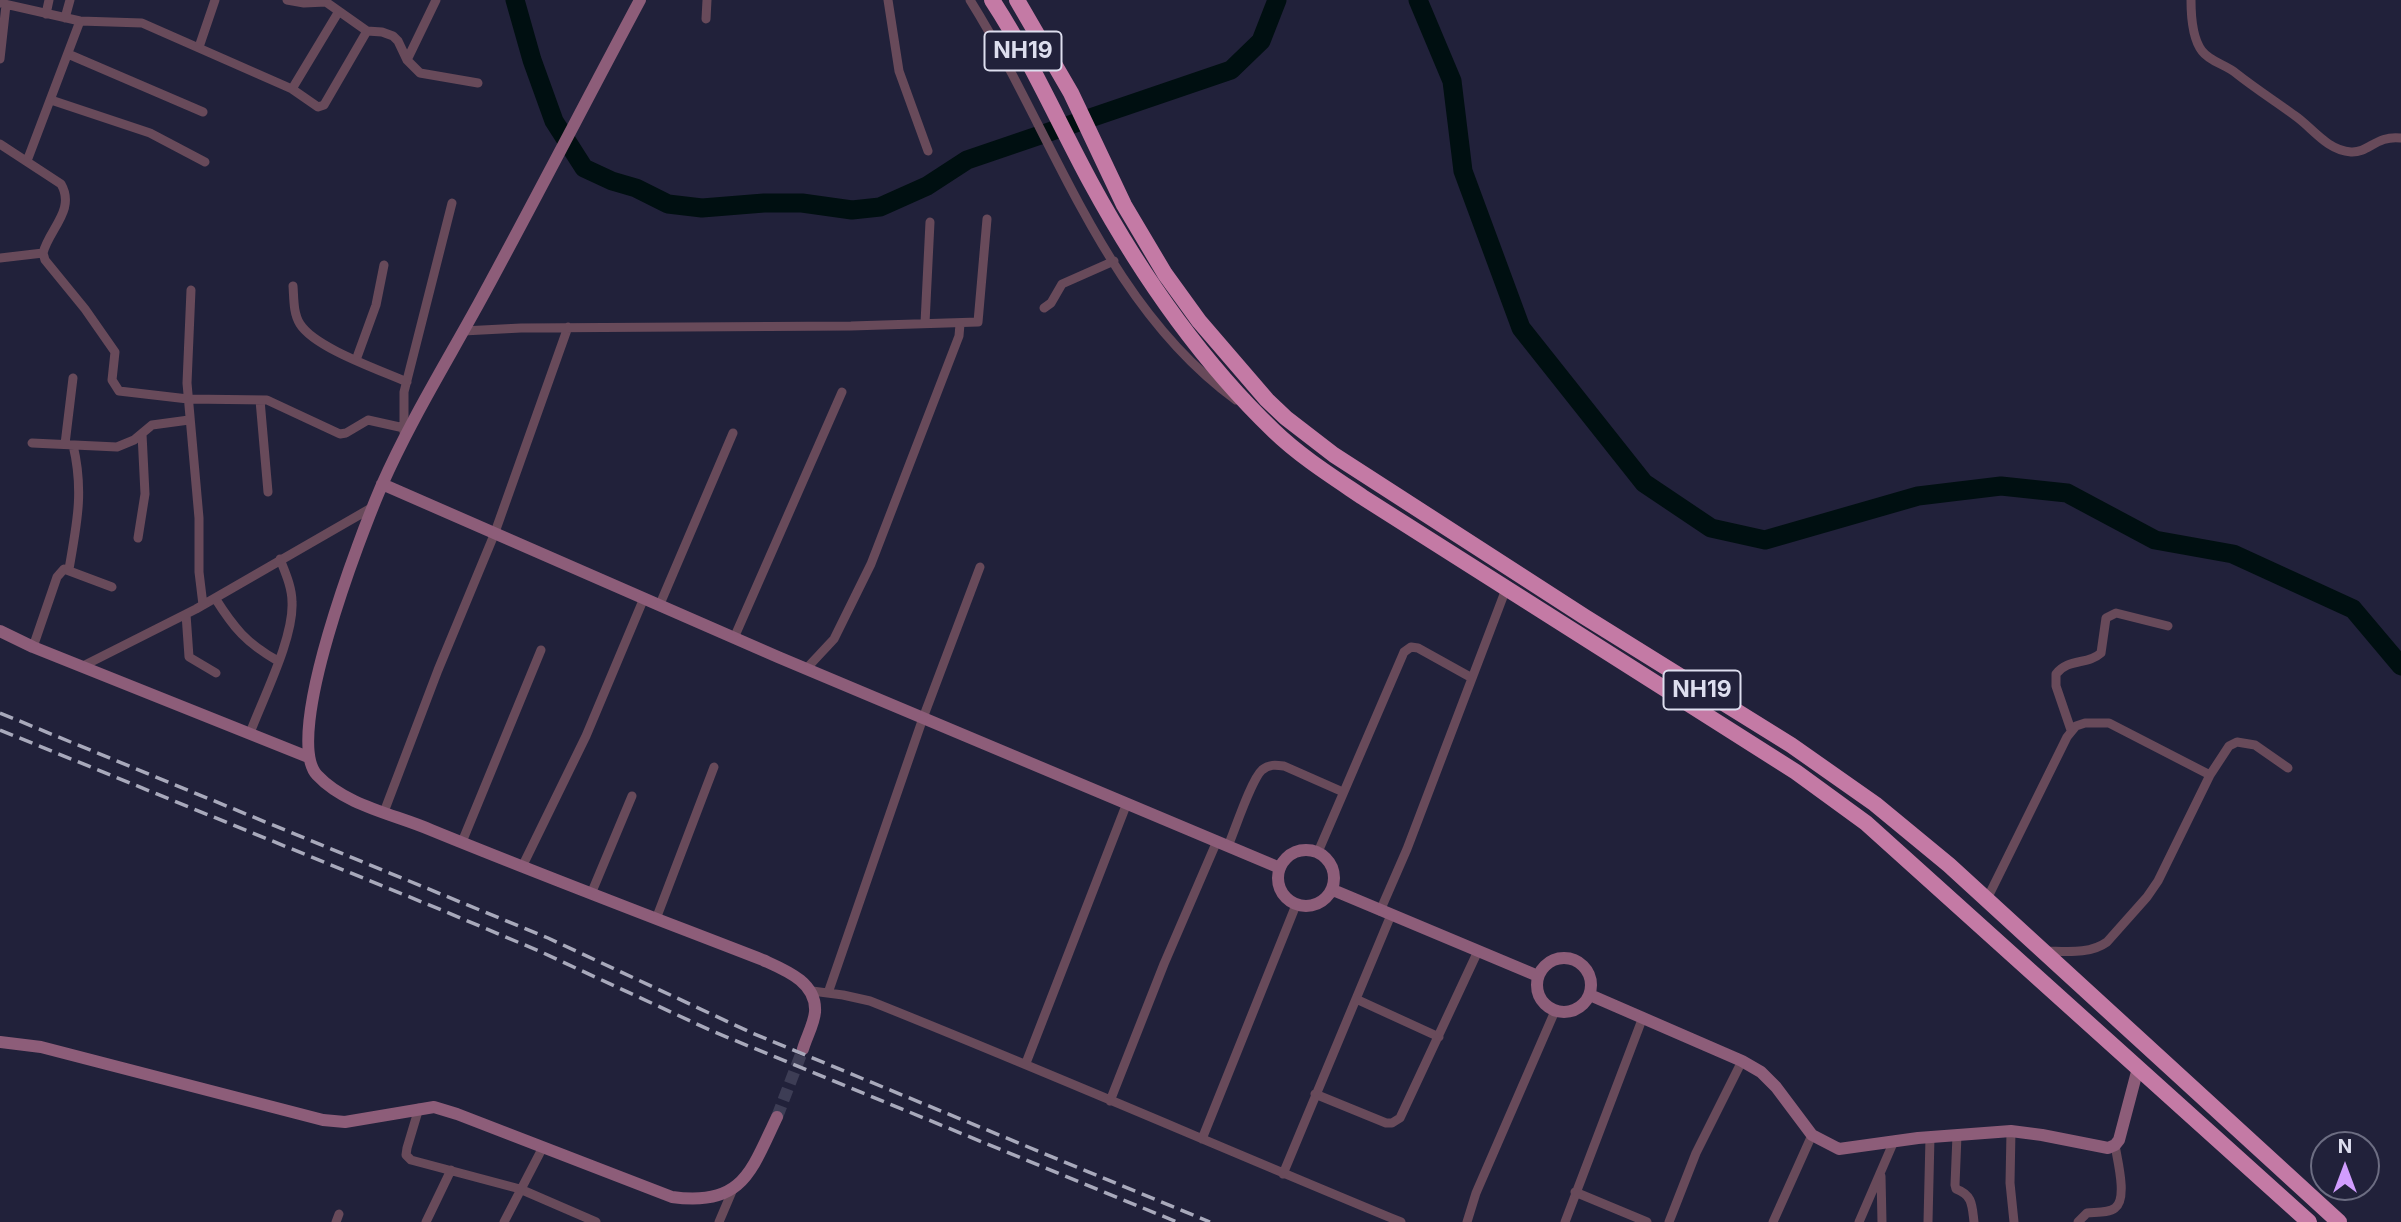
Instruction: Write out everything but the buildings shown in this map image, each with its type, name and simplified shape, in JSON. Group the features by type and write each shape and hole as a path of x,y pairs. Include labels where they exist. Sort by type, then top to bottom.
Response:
{"highway":[{"name":"NH19","path":"992,0 1019,44 1112,221 1173,312 1198,347 1263,419 1297,451 1506,589 1796,772 1866,823 2309,1222"},
{"name":"NH19","path":"1017,0 1071,93 1139,233 1165,274 1206,329 1286,418 1334,454 1835,774 1919,839 2339,1222"}],"street":[{"path":"46,13 49,0"},
{"path":"65,18 70,0"},
{"path":"199,47 215,0"},
{"path":"287,0 304,3 321,1 367,31 393,36 407,60 421,74 478,83"},
{"path":"407,60 436,0"},
{"path":"640,0 463,331 404,433 373,506 347,575 322,659 307,728 308,757 314,773 335,790 361,804 763,960 791,973 812,991 870,1001 1026,1063 1110,1101 1401,1222"},
{"path":"706,19 707,0"},
{"path":"888,0 899,71 928,151"},
{"path":"970,0 993,38 1093,229 1150,315 1208,380 1263,419"},
{"path":"2191,0 2196,40 2205,55 2228,66 2257,90 2296,116 2323,141 2351,152 2359,151 2384,138 2401,138"},
{"path":"0,59 3,4 29,5 46,13 80,21 142,23 292,89 314,106 321,107 367,31"},
{"path":"292,89 339,11"},
{"path":"27,162 80,21"},
{"path":"68,54 203,112"},
{"path":"51,100 150,133 205,162"},
{"path":"0,144 61,184 66,206 43,253 45,261 116,352 112,380 114,386 126,393 188,399 260,400 274,403 340,434 368,421 404,433"},
{"path":"404,433 403,403 407,382 452,203"},
{"path":"463,331 568,327 978,322 987,219"},
{"path":"925,323 930,222"},
{"path":"0,258 43,253"},
{"path":"1044,308 1051,303 1062,284 1114,261"},
{"path":"356,360 376,305 384,265"},
{"path":"293,286 296,315 307,332 356,360 407,382"},
{"path":"191,290 187,357 188,399 199,518 199,572 203,605"},
{"path":"806,669 834,639 871,565 959,336 960,324"},
{"path":"384,812 494,535 568,327"},
{"path":"69,569 77,522 80,481 69,444 73,379"},
{"path":"734,638 842,391"},
{"path":"260,400 268,492"},
{"path":"32,443 117,447 127,444 159,423 189,420"},
{"path":"660,604 733,433"},
{"path":"138,538 145,494 142,434"},
{"path":"382,485 806,669 1280,868"},
{"path":"83,666 203,605 373,506"},
{"path":"250,733 289,630 293,605 280,559"},
{"path":"828,993 923,718 980,567"},
{"path":"33,647 57,578 64,569 112,587"},
{"path":"1283,1174 1356,999 1407,849 1506,589"},
{"path":"215,598 234,628 246,641 278,661"},
{"path":"522,867 586,736 644,598"},
{"path":"2071,730 2056,686 2056,674 2065,665 2093,659 2101,653 2106,618 2116,613 2168,626"},
{"path":"186,614 189,657 216,673"},
{"path":"0,631 33,647 308,757"},
{"path":"1318,852 1404,652 1411,647 1418,648 1472,678"},
{"path":"461,842 541,650"},
{"path":"1986,901 2071,730 2085,723 2109,723 2210,775"},
{"path":"2041,951 2088,951 2107,942 2158,881 2210,775 2223,754 2237,741 2255,745 2288,768"},
{"path":"1110,1101 1164,964 1261,771 1275,765 1283,766 1343,792"},
{"path":"656,919 714,767"},
{"path":"591,894 632,796"},
{"path":"1026,1063 1127,803"},
{"path":"1309,850 1318,852 1325,857 1334,872 1333,890 1328,897 1313,906 1296,905 1282,894 1278,876 1280,868 1291,854 1309,850"},
{"path":"1333,890 1538,976"},
{"path":"1202,1139 1296,905"},
{"path":"1315,1094 1392,1123 1400,1118 1478,951"},
{"path":"1570,958 1585,967 1590,975 1590,995 1581,1007 1573,1011 1555,1012 1541,1000 1537,992 1538,976 1552,961 1570,958"},
{"path":"803,1049 815,1012 812,991"},
{"path":"1590,995 1742,1061 1761,1072 1776,1087 1812,1135 1839,1149 1930,1137 2011,1131 2102,1149 2115,1145 2119,1140 2138,1069"},
{"path":"1356,999 1438,1037"},
{"path":"1467,1222 1476,1193 1555,1012"},
{"path":"1565,1222 1643,1017"},
{"path":"0,1042 41,1047 323,1120 356,1121 434,1107 672,1197 693,1200 733,1189 751,1172 777,1117"},
{"path":"1669,1222 1696,1153 1742,1061"},
{"path":"419,1108 406,1155 417,1163 520,1189 596,1222"},
{"path":"2011,1131 2010,1183 2014,1222"},
{"path":"1773,1222 1812,1135"},
{"path":"1957,1135 1955,1185 1956,1189 1970,1198 1974,1222"},
{"path":"1928,1222 1930,1137"},
{"path":"1859,1222 1894,1142"},
{"path":"2078,1222 2087,1213 2116,1208 2120,1202 2115,1145"},
{"path":"504,1222 543,1147"},
{"path":"426,1222 451,1170"},
{"path":"1881,1171 1882,1222"},
{"path":"719,1222 733,1189"},
{"path":"1575,1192 1647,1222"}],"waterway":[{"path":"515,0 532,60 554,121 584,168 636,188 668,204 702,208 802,203 852,210 880,207 927,186 967,160 1231,70 1261,41 1277,0"},
{"path":"1418,0 1452,81 1463,171 1521,328 1644,483 1711,528 1765,540 1918,496 2001,486 2067,493 2155,540 2233,554 2353,609 2401,666"}],"tunnel":[{"path":"777,1117 803,1049"}],"railway":[{"path":"0,713 548,938 752,1033 1210,1222"},
{"path":"0,730 444,911 539,951 712,1031 1177,1222"}]}
